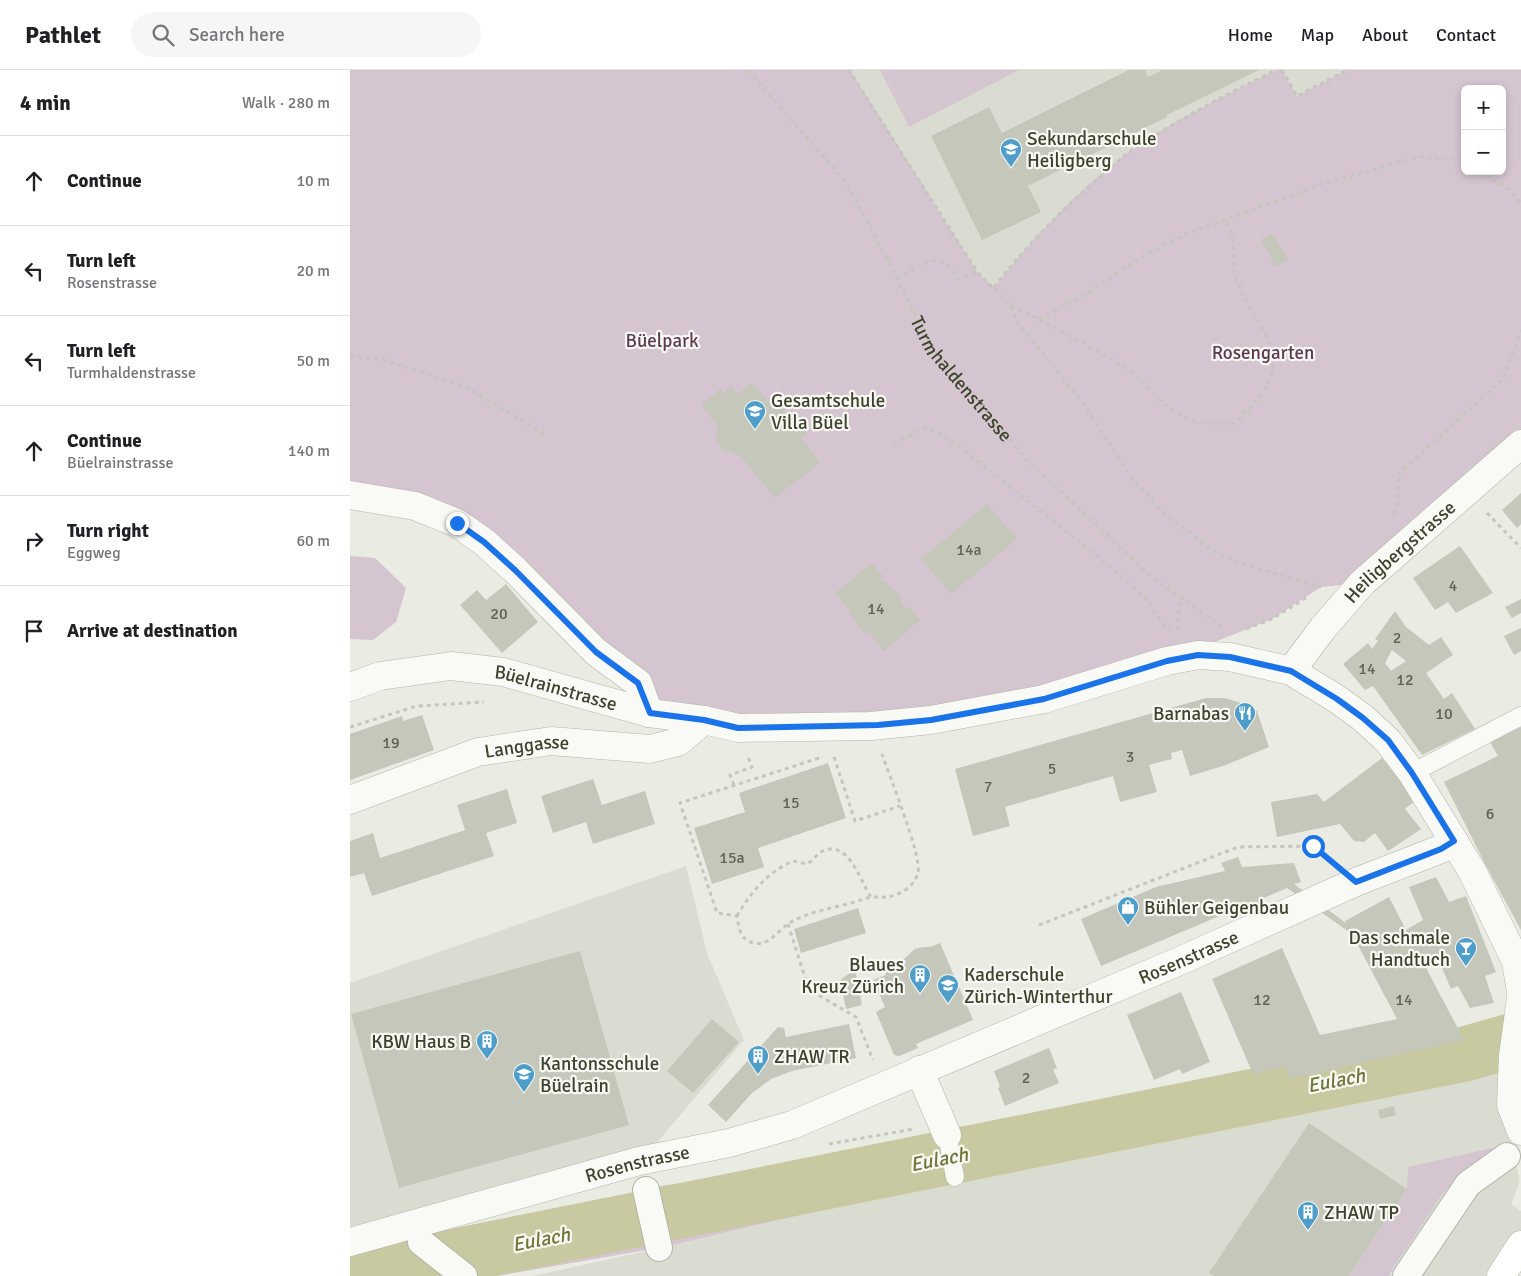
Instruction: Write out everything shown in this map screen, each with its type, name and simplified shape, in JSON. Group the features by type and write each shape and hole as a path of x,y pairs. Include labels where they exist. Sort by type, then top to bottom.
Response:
{"main road":[{"path":"1501,1276 1521,1245"}],"street":[{"name":"Heiligbergstrasse","path":"1291,671 1323,628 1362,582 1521,444"},
{"path":"350,495 415,506 457,523 484,542 515,570 596,652 638,683 650,713"},
{"name":"Büelrainstrasse","path":"350,687 389,674 452,666 503,672 650,713 704,720 738,728 871,726 931,720 1044,699 1167,661 1198,655 1230,657 1291,671"},
{"path":"1291,671 1337,699 1363,718 1388,740 1412,773 1472,871 1516,961 1521,992"},
{"name":"Langgasse","path":"350,800 478,752 551,741 650,749 678,742 704,720"},
{"name":"Rosenstrasse","path":"350,1242 639,1161 729,1143 792,1125 1182,960 1356,882 1441,849 1454,841"},
{"path":"1521,998 1514,1056 1511,1105 1521,1130"},
{"path":"919,1070 947,1134"},
{"path":"1406,1276 1468,1184 1507,1156"},
{"path":"646,1190 659,1248"},
{"path":"421,1242 464,1276"}],"lane":[{"path":"1412,773 1521,716"},
{"path":"947,1134 955,1177"}],"path":[{"name":"Turmhaldenstrasse","path":"748,70 846,182 897,278 930,347 1028,461 1152,578 1226,629"},
{"path":"849,70 978,273 1011,305 1080,341 1133,372 1164,403 1184,417 1199,423 1234,424 1263,394 1272,377 1274,361 1270,344 1239,288 1233,271 1232,239 1226,219"},
{"path":"994,287 1055,218 1089,185 1132,150 1199,109 1276,70"},
{"path":"1282,70 1297,96 1347,70"},
{"path":"1039,319 1086,294 1135,261 1183,235 1322,184 1418,158 1461,160"},
{"path":"1486,175 1510,190 1521,203"},
{"path":"897,278 930,260 946,263 959,279 978,273"},
{"path":"1011,305 1018,322 1082,401 1130,476 1160,509 1212,551 1250,566 1321,588 1329,581"},
{"path":"1392,516 1396,509 1399,473 1503,379 1521,330"},
{"path":"350,356 383,360 464,386 546,435"},
{"path":"894,444 925,428 941,434 1066,530 1113,569 1146,598 1164,627 1171,631"},
{"path":"1467,492 1521,548"},
{"path":"1177,636 1179,598"},
{"path":"1254,625 1272,619 1299,603"},
{"path":"350,727 417,706 485,702"},
{"path":"734,786 730,775 752,767 746,750"},
{"path":"737,916 717,913 680,803 818,758 844,756"},
{"path":"834,757 855,821 900,806"},
{"path":"871,897 852,862 837,851 827,849 819,853 813,861 807,864 793,861 775,872 752,892 737,916 740,934 746,940 753,943 762,943 769,940 788,924 810,915 871,897 888,897 899,894 911,886 918,874 917,854 891,781"},
{"path":"1039,925 1238,847 1313,846 1356,882"},
{"path":"788,924 807,984 813,992 856,1018 884,1086"}],"shaded area":[{"name":"Sekundarschule Heiligberg","path":"849,70 1276,70 1199,109 1132,150 1089,185 1055,218 994,287 978,273"},
{"path":"1282,70 1347,70 1297,96"},
{"name":"Kantonsschule Büelrain","path":"686,866 707,953 744,1040 654,1146 350,1227 350,983"},
{"path":"1518,1026 1511,1105 1510,1149 1518,1171 1519,1183 1511,1204 1521,1211 1521,1245 1501,1276 532,1276 979,1173 978,1165 1304,1100 1492,1059"}],"green space":[{"name":"Büelpark","path":"350,70 850,70 978,273 994,287 1025,250 1076,196 1113,164 1149,138 1203,107 1276,70 1282,70 1297,96 1347,70 1521,70 1521,444 1362,583 1321,587 1272,619 1167,661 931,720 649,713 484,543 350,495"},
{"path":"880,70 1019,70 909,127"},
{"path":"350,556 375,558 406,588 396,622 373,640 350,639"},
{"path":"1518,1026 1492,1059 1304,1100 978,1165 979,1173 664,1247 497,1276 350,1276 350,1253 667,1185 711,1180 1285,1067 1464,1040"},
{"path":"1492,1148 1495,1159 1451,1185 1441,1196 1388,1276 1349,1276 1407,1189 1408,1167"}],"building":[{"path":"1129,70 1145,70 1148,77 1162,70 1259,70 1028,186 1041,212 982,240 931,136 989,107 1002,133"},
{"path":"1273,233 1288,260 1276,267 1261,240"},
{"path":"752,382 767,400 772,395 795,423 797,421 807,433 801,438 820,463 775,498 739,454 737,456 735,453 723,451 716,442 716,428 718,426 701,405 720,389 726,396 726,390 731,387 738,394"},
{"path":"1521,493 1521,524 1517,528 1502,510"},
{"path":"987,504 1017,539 951,594 921,559"},
{"path":"1460,546 1493,593 1456,613 1448,602 1435,610 1413,578"},
{"path":"872,563 884,577 880,579 892,587 899,595 902,605 906,609 908,606 920,620 884,651 849,614 851,612 835,593"},
{"path":"506,584 538,622 502,653 460,605 477,590 486,600"},
{"path":"1521,599 1521,613 1512,618 1505,607"},
{"path":"1395,611 1406,627 1429,645 1441,637 1453,655 1426,673 1444,699 1452,693 1475,729 1422,755 1373,686 1365,690 1343,664 1368,643 1372,649 1378,641 1375,639","holes":["1392,650 1406,661 1391,671 1385,663"]},
{"path":"1521,628 1521,651 1514,655 1504,636"},
{"path":"1206,698 1225,698 1257,711 1269,747 1226,765 1190,776 1182,750 1171,753 1172,759 1149,765 1157,792 1120,802 1113,776 1005,807 1010,826 973,836 955,769"},
{"path":"422,715 434,750 350,780 350,734 402,716 403,721"},
{"path":"1514,727 1515,730 1521,727 1521,930 1444,782 1498,756 1489,740"},
{"path":"1382,758 1416,800 1405,809 1421,829 1388,851 1375,833 1364,842 1354,841 1340,824 1277,837 1271,802 1317,794 1324,802"},
{"path":"828,763 846,818 758,848 764,867 712,884 694,828 745,812 739,793"},
{"path":"593,779 602,805 645,791 655,824 593,844 586,822 553,833 541,796"},
{"path":"507,789 517,823 486,833 494,856 372,896 364,873 350,877 350,841 373,833 380,858 423,844 465,830 457,805"},
{"path":"1238,857 1242,867 1294,863 1301,882 1294,884 1347,924 1345,921 1389,897 1406,930 1423,920 1409,887 1436,877 1449,902 1466,896 1496,972 1485,976 1494,1003 1470,1008 1458,986 1451,989 1438,959 1425,966 1464,1040 1289,1079 1285,1067 1253,1074 1212,979 1282,948 1320,1035 1397,1019 1352,934 1287,888 1259,900 1262,907 1252,912 1248,904 1101,966 1081,919 1156,887 1225,871 1221,863"},
{"path":"858,908 866,933 801,953 794,929"},
{"name":"Blaues Kreuz Zürich","path":"940,943 973,1020 916,1044 918,1048 899,1056 894,1055 876,1012 885,1007 873,980 886,975 882,966 904,959 915,949 930,947"},
{"name":"KBW Haus B","path":"580,951 629,1125 399,1188 351,1014"},
{"path":"853,971 856,973 862,1005 846,1009 840,980"},
{"path":"1181,992 1210,1062 1182,1074 1180,1069 1154,1080 1127,1015"},
{"path":"712,1019 739,1042 693,1093 667,1071"},
{"path":"849,1024 856,1058 792,1071 771,1079 752,1093 726,1122 708,1105 778,1027 784,1028 786,1037"},
{"path":"1049,1048 1057,1068 1053,1069 1059,1083 1005,1106 994,1071"},
{"path":"1394,1106 1396,1115 1380,1119 1378,1110"},
{"name":"ZHAW TP","path":"1309,1123 1407,1189 1349,1276 1214,1276 1209,1273"}],"waterway":[{"name":"Eulach","path":"355,1276 1465,1054 1521,1038"}],"place":[{"name":"Sekundarschule Heiligberg","path":"1011,168"},
{"name":"Gesamtschule Villa Büel","path":"755,430"},
{"name":"Barnabas","path":"1245,732"},
{"name":"Bühler Geigenbau","path":"1128,926"},
{"name":"Das schmale Handtuch","path":"1466,967"},
{"name":"Blaues Kreuz Zürich","path":"920,994"},
{"name":"Kaderschule Zürich-Winterthur","path":"948,1004"},
{"name":"KBW Haus B","path":"487,1060"},
{"name":"ZHAW TR","path":"758,1075"},
{"name":"Kantonsschule Büelrain","path":"524,1093"},
{"name":"ZHAW TP","path":"1308,1231"}],"route":[{"path":"457,523 484,542 515,570 596,652 638,683 650,713 704,720 738,728 871,726 931,720 1044,699 1167,661 1198,655 1230,657 1291,671 1351,708 1388,740 1412,773 1454,841 1441,849 1356,882 1313,846"}],"park label":[{"name":"Rosengarten","path":"1263,352"}]}
